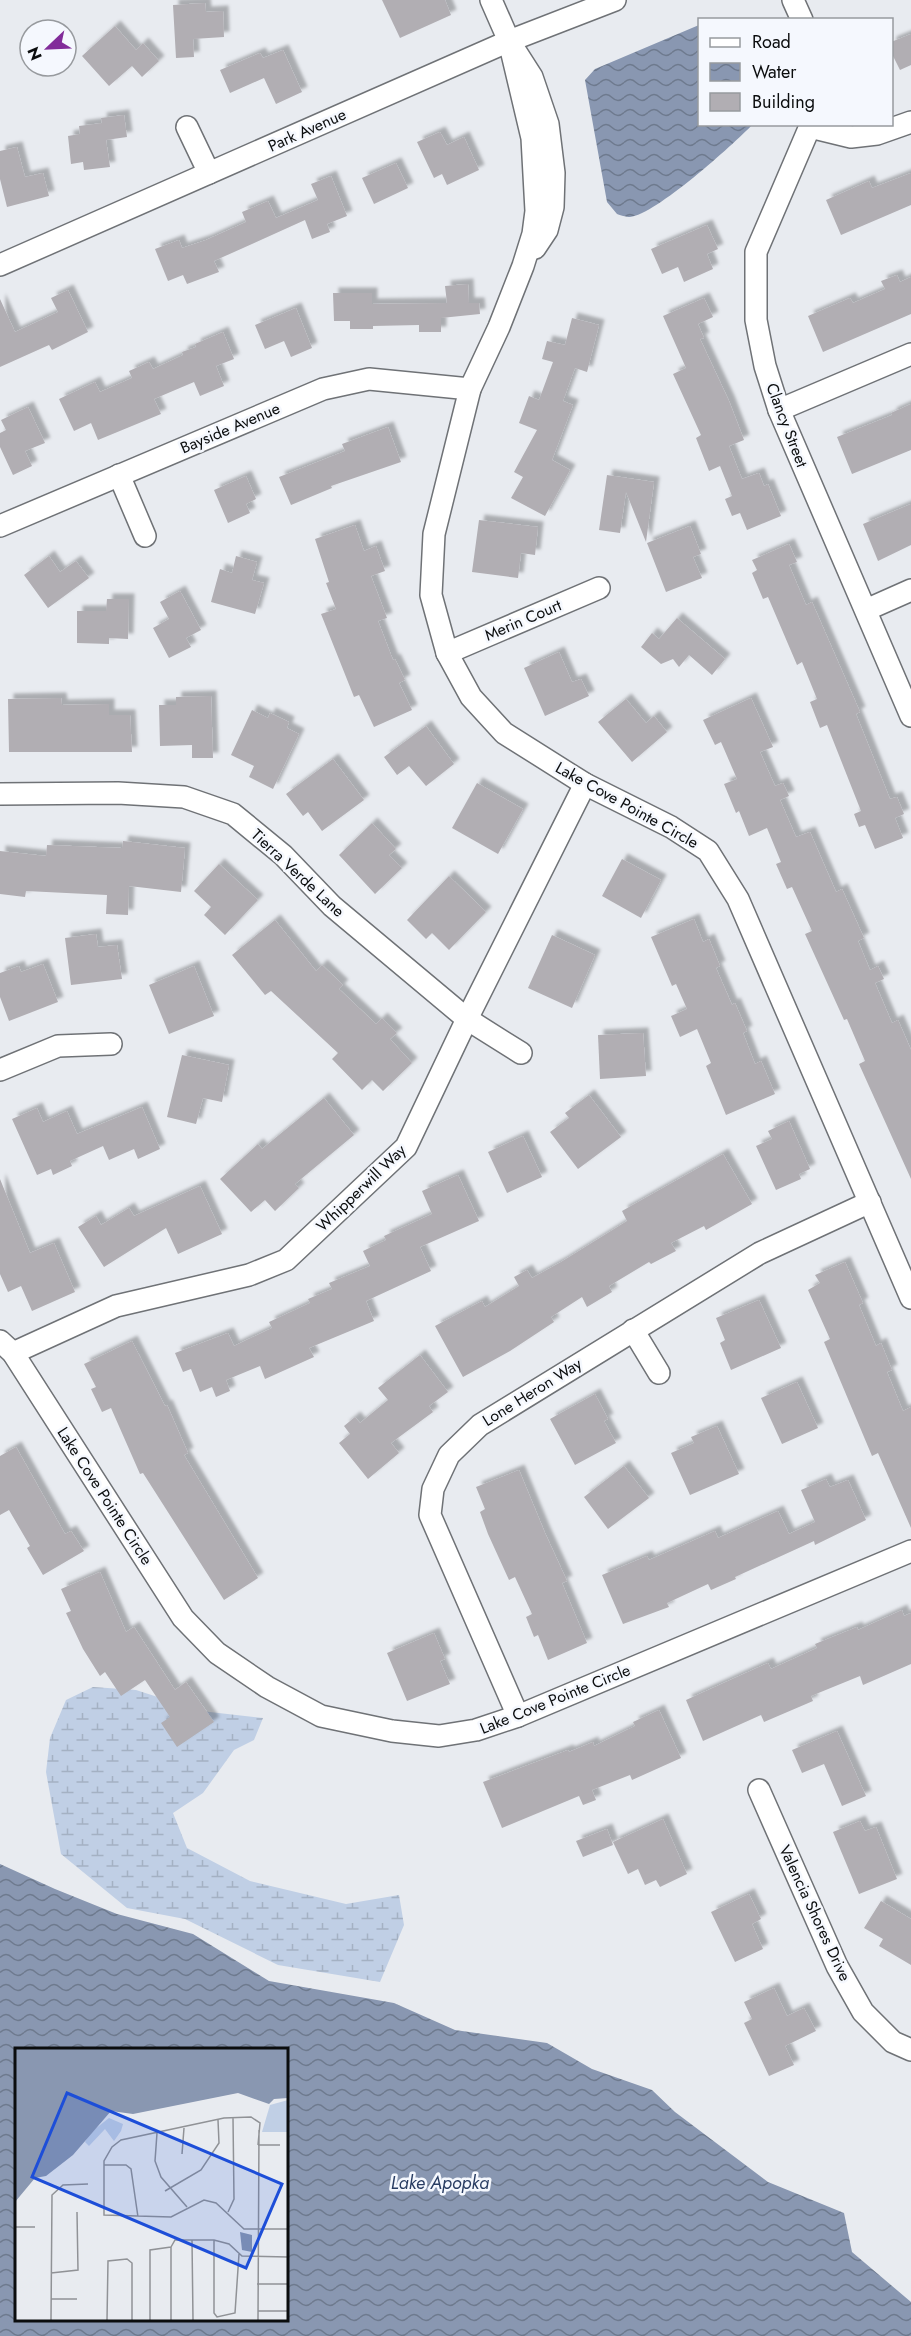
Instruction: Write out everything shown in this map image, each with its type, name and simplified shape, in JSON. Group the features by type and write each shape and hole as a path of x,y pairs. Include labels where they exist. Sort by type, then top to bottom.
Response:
{"street":[{"name":"Lake Cove Pointe Circle","path":"491,0 509,41 532,138 536,211 533,234 524,266 470,389 434,534 431,595 447,653 471,697 504,734 585,784 671,827 708,851 738,898 911,1298"},
{"name":"Park Avenue","path":"0,265 509,41 615,0"},
{"path":"793,0 801,18"},
{"path":"810,126 851,137 877,134 911,122"},
{"name":"Clancy Street","path":"810,126 756,252 756,320 765,366 779,410 911,716"},
{"path":"187,127 209,173"},
{"path":"779,410 911,354"},
{"name":"Bayside Avenue","path":"0,526 323,389 369,380 470,389"},
{"path":"119,475 146,536"},
{"name":"Merin Court","path":"447,653 599,588"},
{"path":"866,610 911,590"},
{"name":"Whipperwill Way","path":"7,1347 116,1306 249,1275 286,1260 406,1147 467,1019 585,784"},
{"name":"Tierra Verde Lane","path":"0,794 118,793 184,797 233,814 283,855 332,906 467,1019 521,1053"},
{"path":"0,1070 58,1046 111,1044"},
{"name":"Lone Heron Way","path":"518,1716 430,1515 433,1489 448,1455 480,1425 760,1253 870,1202"},
{"path":"633,1330 659,1373"},
{"name":"Lake Cove Pointe Circle","path":"7,1347 183,1618 217,1653 267,1687 331,1719 392,1731 439,1736 476,1730 518,1716 911,1551"},
{"name":"Valencia Shores Drive","path":"759,1790 837,1966 863,2013 893,2042 911,2050"}],"green space":[{"path":"93,1687 136,1690 201,1711 263,1718 254,1740 234,1750 203,1793 173,1813 187,1848 250,1881 346,1904 399,1895 404,1925 380,1982 278,1965 185,1919 127,1908 61,1854 46,1772 50,1738 66,1700"}],"water":[{"path":"698,25 698,126 751,126 712,162 657,204 630,217 617,214 607,202 585,80 595,69"},
{"name":"Lake Apopka","path":"0,1864 117,1914 193,1934 269,1981 394,2003 455,2030 547,2043 592,2069 652,2090 675,2112 768,2182 844,2213 852,2252 911,2302 911,2336 0,2336"}],"building":[{"path":"382,0 445,0 451,15 400,38"},
{"path":"205,3 206,12 223,11 224,37 193,39 194,57 176,58 173,5"},
{"path":"115,26 136,50 143,43 159,61 142,77 132,66 109,86 82,56"},
{"path":"911,34 911,65 900,70 893,56 893,41"},
{"path":"283,50 302,92 276,104 264,78 230,93 220,70 260,53 263,58"},
{"path":"124,115 127,137 106,140 110,167 84,170 83,162 71,164 68,136 80,134 79,126 102,123 101,118"},
{"path":"440,132 447,145 464,137 479,170 447,185 442,174 434,178 417,142"},
{"path":"17,147 25,177 43,173 49,196 7,207 0,179 0,151"},
{"path":"396,163 408,188 374,204 362,178"},
{"path":"911,173 911,205 841,235 826,200 869,181 872,188"},
{"path":"331,176 347,216 327,224 330,232 312,239 305,220 214,261 219,272 187,284 183,275 168,281 155,249 179,240 182,248 206,240 246,222 242,212 268,201 276,218 318,200 311,184"},
{"path":"707,225 718,249 707,254 713,269 684,282 678,267 662,274 651,249"},
{"path":"897,275 900,282 911,277 911,314 823,352 808,316 850,298 853,303 885,289 881,281"},
{"path":"468,284 469,303 479,303 480,314 441,318 441,332 419,332 419,325 350,329 350,321 334,321 333,293 372,293 372,304 447,303 445,286"},
{"path":"68,290 88,332 52,350 49,345 0,367 0,299 15,332 58,312 51,298"},
{"path":"704,298 713,317 698,324 704,338 700,339 729,401 744,440 729,446 742,479 759,473 764,486 768,484 781,516 747,530 740,513 732,516 725,499 732,496 720,466 709,471 696,438 701,435 673,374 686,368 663,316"},
{"path":"296,308 312,348 291,357 284,341 265,349 255,325"},
{"path":"572,318 599,325 587,372 575,368 563,401 573,405 552,460 570,470 545,516 511,498 523,477 514,472 537,430 519,423 529,396 539,400 553,362 542,359 547,341 565,345"},
{"path":"223,332 234,359 216,366 224,386 200,396 194,382 154,399 161,414 98,440 91,423 74,431 59,399 95,382 100,392 132,378 129,371 149,362 153,369 183,355 182,352 196,347 195,344"},
{"path":"911,404 911,450 852,474 837,437 892,415 891,413"},
{"path":"28,407 45,443 25,451 32,466 13,475 0,447 0,433 6,430 1,420"},
{"path":"388,427 401,462 331,486 332,488 291,505 279,477 345,451 342,444"},
{"path":"607,475 654,482 646,542 626,492 620,533 599,530"},
{"path":"246,476 256,499 246,504 250,513 228,523 214,490"},
{"path":"911,504 911,545 878,561 863,524"},
{"path":"479,520 538,527 535,555 521,553 518,578 472,572"},
{"path":"355,525 364,551 376,546 385,571 371,576 387,618 378,621 393,660 395,659 405,680 399,683 412,710 374,727 359,695 354,697 321,614 336,609 326,583 329,582 315,539"},
{"path":"690,526 701,554 693,557 702,578 666,592 647,543"},
{"path":"789,544 797,562 789,565 806,605 812,602 860,712 856,714 890,799 897,797 904,814 895,818 903,838 875,849 865,825 859,827 854,814 861,811 827,725 820,728 810,702 817,699 802,662 797,665 768,597 763,599 752,573 757,570 752,560"},
{"path":"49,556 60,572 76,561 89,578 48,608 24,575"},
{"path":"236,556 257,562 252,580 264,583 255,614 211,602 220,569 232,573"},
{"path":"180,591 201,630 186,638 191,647 169,658 153,628 169,619 160,602"},
{"path":"107,599 129,599 128,639 109,638 109,644 77,643 77,611 106,611"},
{"path":"677,618 725,659 712,675 689,655 679,667 673,659 661,664 641,647 652,633 659,639"},
{"path":"559,652 572,682 581,679 589,696 545,716 524,668"},
{"path":"211,696 213,758 192,758 192,745 160,746 159,705 176,705 176,697"},
{"path":"61,698 62,705 109,704 109,715 130,715 132,752 9,752 8,699"},
{"path":"751,698 773,747 760,752 775,786 783,783 789,796 780,800 796,837 810,832 836,892 842,889 864,938 858,941 870,970 878,966 884,979 875,983 892,1023 898,1020 911,1050 911,1179 859,1064 865,1061 847,1019 844,1020 805,934 812,931 792,887 787,889 776,864 781,862 767,828 749,836 739,811 736,813 724,784 737,779 721,742 715,745 703,720"},
{"path":"626,699 646,723 654,716 667,732 632,762 598,722"},
{"path":"252,710 268,718 270,713 289,722 287,728 299,734 273,789 249,777 254,766 231,755"},
{"path":"426,726 454,764 426,786 409,766 397,775 384,757"},
{"path":"333,759 364,800 322,831 308,812 303,816 286,794"},
{"path":"477,783 523,809 498,854 452,828"},
{"path":"372,823 396,849 389,855 402,868 375,894 339,855"},
{"path":"123,841 185,848 181,892 129,886 128,915 106,914 107,895 26,891 25,897 0,894 0,851 46,856 47,845 122,848"},
{"path":"622,859 661,880 641,918 602,896"},
{"path":"219,864 258,900 225,935 204,915 211,907 194,891"},
{"path":"449,876 486,912 449,950 432,933 426,939 407,920"},
{"path":"694,919 703,942 709,939 720,966 716,968 732,1005 735,1003 747,1031 743,1033 755,1064 761,1061 775,1094 726,1115 706,1066 711,1063 697,1029 680,1037 671,1016 687,1009 676,984 672,986 651,937"},
{"path":"275,920 316,971 322,965 343,985 339,989 376,1024 382,1018 397,1033 390,1039 412,1063 383,1091 372,1080 362,1090 332,1059 338,1053 271,991 265,995 232,955"},
{"path":"96,934 98,947 117,945 122,979 71,985 65,938"},
{"path":"552,935 595,955 572,1008 528,988"},
{"path":"43,964 58,1002 9,1021 0,997 0,973 19,966 21,972"},
{"path":"194,966 214,1016 169,1034 149,985"},
{"path":"643,1033 646,1076 600,1079 598,1035"},
{"path":"182,1055 229,1065 222,1102 203,1098 196,1124 167,1117"},
{"path":"589,1095 621,1137 578,1169 550,1132 569,1118 565,1113"},
{"path":"324,1098 354,1135 295,1184 299,1188 275,1211 265,1200 251,1212 220,1179 258,1144 262,1149"},
{"path":"142,1107 160,1149 138,1159 134,1149 109,1160 103,1146 70,1161 72,1166 53,1175 51,1169 37,1175 12,1119 37,1108 43,1122 67,1111 77,1134"},
{"path":"789,1121 810,1169 799,1174 801,1179 776,1190 756,1146 772,1139 768,1131"},
{"path":"523,1136 542,1177 507,1193 488,1152"},
{"path":"723,1154 752,1204 706,1230 704,1226 671,1243 676,1251 651,1264 649,1262 609,1286 612,1292 587,1307 582,1297 551,1317 554,1322 510,1351 463,1377 435,1326 482,1301 485,1307 519,1286 514,1277 527,1270 532,1278 561,1262 627,1221 622,1211"},
{"path":"458,1175 479,1221 420,1247 431,1271 366,1301 374,1321 309,1348 314,1357 265,1379 260,1366 226,1380 230,1391 216,1397 212,1387 200,1392 191,1369 183,1372 175,1353 228,1333 234,1346 272,1328 269,1322 310,1303 308,1299 332,1289 329,1283 370,1266 363,1251 386,1240 384,1236 432,1214 422,1191"},
{"path":"0,1179 30,1253 54,1243 75,1292 32,1311 21,1286 8,1292 0,1274"},
{"path":"200,1186 222,1234 178,1254 166,1228 104,1267 78,1227 96,1216 101,1225 129,1208 134,1216"},
{"path":"845,1262 863,1303 859,1305 876,1346 881,1343 892,1370 887,1372 903,1411 911,1407 911,1528 878,1453 872,1456 824,1342 830,1339 808,1290 820,1283 815,1275"},
{"path":"759,1300 781,1348 731,1370 720,1343 725,1340 716,1318"},
{"path":"132,1341 165,1406 167,1405 188,1453 184,1455 258,1578 224,1600 143,1473 140,1474 111,1408 102,1412 91,1389 96,1387 84,1364"},
{"path":"420,1355 448,1392 429,1406 433,1412 391,1443 399,1453 368,1479 339,1443 350,1434 344,1426 355,1417 360,1423 388,1400 378,1388"},
{"path":"797,1382 818,1428 782,1444 761,1398"},
{"path":"595,1394 608,1419 604,1421 616,1443 575,1465 550,1419"},
{"path":"717,1426 739,1474 690,1495 671,1453 694,1443 691,1437"},
{"path":"16,1447 65,1534 71,1531 84,1551 43,1575 27,1548 30,1546 9,1510 0,1515 0,1456"},
{"path":"624,1466 649,1498 608,1529 584,1497"},
{"path":"519,1470 567,1581 562,1583 587,1643 548,1660 538,1635 534,1637 526,1617 532,1614 515,1577 509,1580 488,1534 480,1512 485,1509 476,1487"},
{"path":"826,1479 830,1487 848,1480 866,1520 815,1545 814,1541 711,1590 708,1584 667,1603 669,1607 623,1624 602,1575 647,1556 649,1560 715,1531 718,1538 778,1511 789,1534 815,1522 801,1490"},
{"path":"100,1572 126,1632 134,1627 175,1690 186,1682 214,1722 177,1747 161,1723 170,1717 145,1680 121,1696 105,1672 100,1676 83,1649 66,1613 71,1611 61,1589"},
{"path":"902,1610 904,1616 911,1613 911,1664 863,1685 860,1676 811,1696 813,1701 764,1722 761,1715 703,1741 686,1700 768,1663 771,1669 817,1648 815,1644 857,1627 858,1630"},
{"path":"434,1633 445,1659 440,1661 450,1684 407,1701 387,1653"},
{"path":"659,1710 681,1758 632,1780 630,1775 592,1790 596,1800 583,1805 579,1796 502,1828 483,1782 568,1750 569,1752 593,1742 594,1746 635,1726 633,1722"},
{"path":"837,1731 866,1796 842,1806 824,1764 802,1773 792,1750"},
{"path":"663,1819 687,1874 660,1887 656,1880 645,1885 638,1869 628,1874 613,1842"},
{"path":"860,1821 865,1831 876,1827 897,1879 859,1894 833,1832"},
{"path":"607,1829 613,1845 583,1857 576,1841"},
{"path":"749,1894 761,1919 752,1924 763,1949 735,1962 711,1912"},
{"path":"881,1901 911,1919 911,1965 879,1946 883,1939 864,1928"},
{"path":"774,1988 787,2016 804,2008 816,2031 785,2046 794,2065 769,2076 744,2023 752,2019 744,2002"}]}
